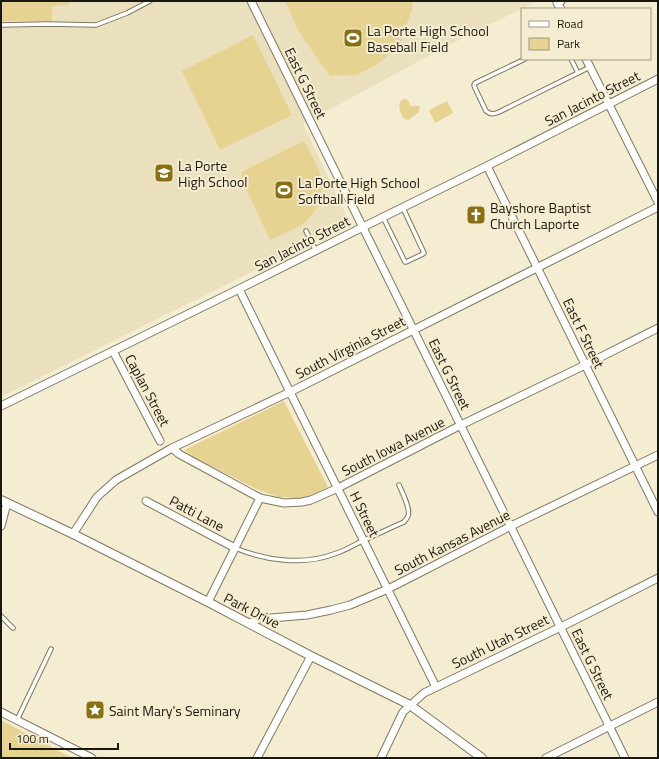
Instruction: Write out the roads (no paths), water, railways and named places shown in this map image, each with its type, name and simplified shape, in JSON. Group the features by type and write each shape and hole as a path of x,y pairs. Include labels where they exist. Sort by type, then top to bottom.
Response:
{"street":[{"name":"East G Street","path":"251,1 625,758"},
{"path":"586,60 658,202"},
{"name":"San Jacinto Street","path":"1,406 239,290 383,216 487,166 658,79"},
{"name":"East F Street","path":"487,166 658,512"},
{"name":"South Virginia Street","path":"73,534 97,497 116,480 172,448 290,392 658,207"},
{"name":"H Street","path":"239,290 436,687"},
{"name":"South Iowa Avenue","path":"260,498 284,503 311,500 338,488 461,425 658,328"},
{"name":"Caplan Street","path":"113,351 160,441"},
{"path":"172,448 179,454 260,498 208,602"},
{"name":"South Kansas Avenue","path":"249,623 259,619 307,615 350,605 388,589 511,526 658,455"},
{"path":"1,526 4,501"},
{"name":"Park Drive","path":"4,501 73,534 410,705 479,757"},
{"name":"Patti Lane","path":"146,501 235,548"},
{"name":"South Utah Street","path":"380,758 403,712 424,692 658,578"},
{"path":"257,758 311,656"},
{"path":"546,758 658,702"},
{"path":"1,712 92,758"}],"lane":[{"path":"1,25 96,25 127,13 150,1"},
{"path":"523,60 475,83 475,88 486,111 492,114 499,112 590,67"},
{"path":"572,60 578,73"},
{"path":"383,216 405,262 423,254 424,253 402,207"},
{"path":"306,231 316,251"},
{"path":"235,548 284,561 319,559 337,553 404,522 409,515 408,508 399,485"},
{"path":"1,616 13,628"},
{"path":"16,720 52,649"}],"place":[{"name":"La Porte High School Baseball Field","path":"353,38"},
{"name":"La Porte High School","path":"164,173"},
{"name":"La Porte High School Softball Field","path":"284,190"},
{"name":"Bayshore Baptist Church Laporte","path":"476,215"},
{"name":"Saint Mary's Seminary","path":"95,710"}]}
